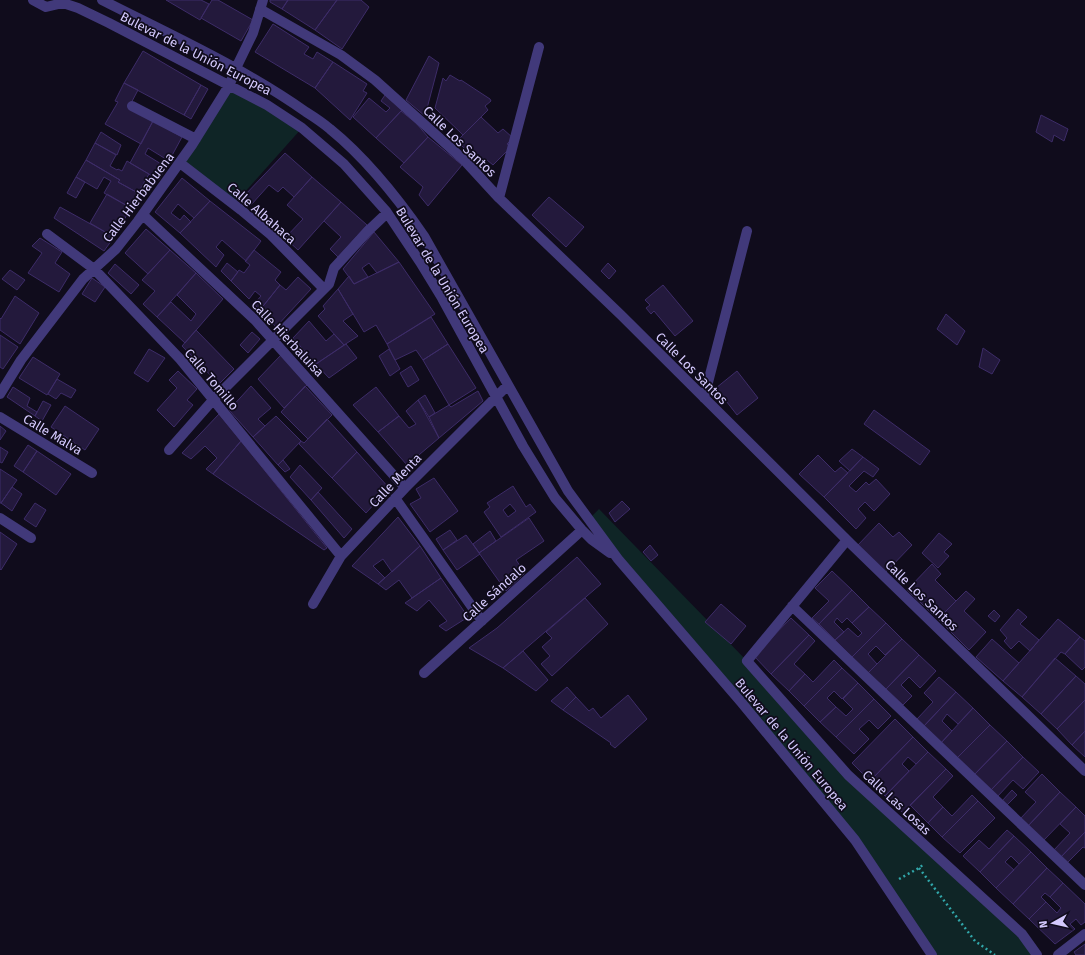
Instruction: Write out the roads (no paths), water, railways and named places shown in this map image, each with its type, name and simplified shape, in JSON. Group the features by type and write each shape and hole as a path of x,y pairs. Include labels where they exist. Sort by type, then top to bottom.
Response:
{"street":[{"path":"33,0 46,7 63,2"},
{"name":"Bulevar de la Unión Europea","path":"102,0 257,79 286,97 330,129 369,166 401,204 424,236 568,491 618,559 741,702 855,840 932,955"},
{"name":"Bulevar de la Unión Europea","path":"63,2 135,36 230,84 267,105 302,128 344,164 387,213 416,256 442,298 523,446 555,498 592,540 618,559"},
{"name":"Calle Hierbabuena","path":"0,394 21,360 83,279 116,249 143,215 180,162 230,84 253,33 262,4"},
{"name":"Calle Los Santos","path":"262,4 341,55 375,80 465,161 499,198 621,315 847,540 1085,770"},
{"path":"135,36 143,21"},
{"path":"499,198 539,47"},
{"path":"132,106 196,138"},
{"name":"Calle Albahaca","path":"180,162 271,235 324,289"},
{"path":"169,450 213,400 329,284 334,268 387,213"},
{"name":"Calle Hierbaluisa","path":"143,215 255,320 405,488"},
{"path":"704,398 747,231"},
{"name":"Calle Tomillo","path":"47,234 94,269 180,359 341,556"},
{"name":"Calle Menta","path":"313,604 341,556 395,498 508,385"},
{"name":"Calle Malva","path":"0,417 92,473"},
{"path":"395,498 482,621"},
{"path":"0,518 32,538"},
{"name":"Calle Sándalo","path":"424,673 582,530"},
{"path":"847,540 792,606 1085,885"},
{"name":"Calle Las Losas","path":"792,606 747,661 848,775 1022,934 1037,955"},
{"path":"1058,955 1085,934"}]}
